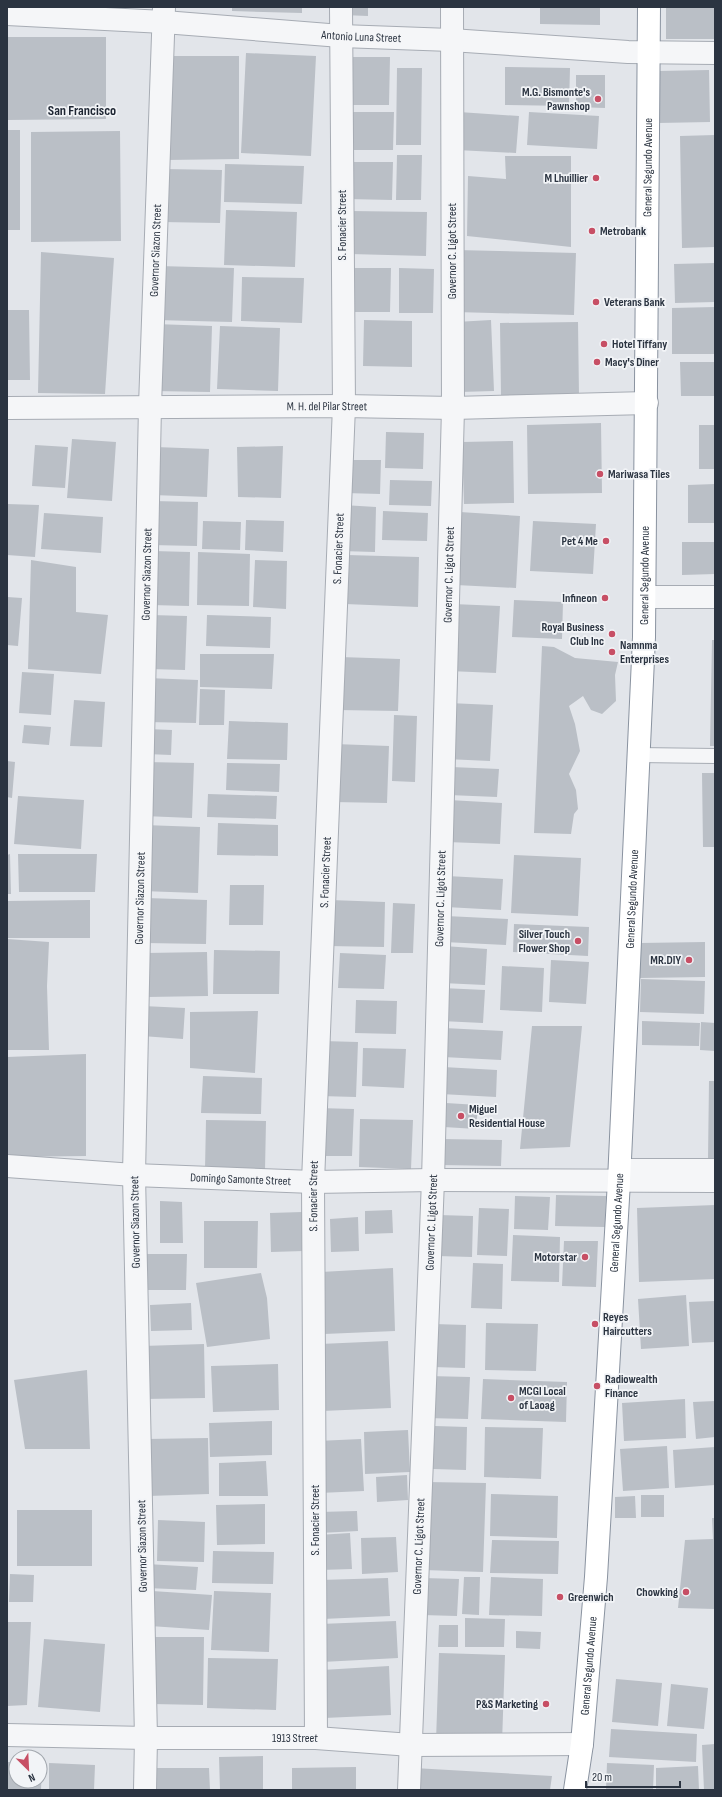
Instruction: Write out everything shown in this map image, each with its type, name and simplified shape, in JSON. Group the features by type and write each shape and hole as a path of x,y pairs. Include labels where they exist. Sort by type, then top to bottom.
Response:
{"highway":[{"name":"General Segundo Avenue","path":"574,1790 582,1744 596,1570 619,1174 646,597 650,53 649,7"}],"street":[{"name":"S. Fonacier Street","path":"316,1738 313,1182 344,406 341,7"},
{"name":"Governor C. Ligot Street","path":"409,1790 433,1180 453,408 452,7"},
{"name":"Antonio Luna Street","path":"7,14 164,14 341,36 451,40 650,53 715,53"},
{"name":"Governor Siazon Street","path":"145,1790 146,1738 134,1175 150,406 164,14"},
{"name":"M. H. del Pilar Street","path":"7,408 150,406 344,406 453,408 647,403"},
{"path":"646,597 715,597"},
{"name":"Domingo Samonte Street","path":"7,1166 134,1175 313,1182 619,1174 715,1181"},
{"name":"1913 Street","path":"7,1735 146,1738 316,1738 411,1745 582,1744"}],"lane":[{"path":"638,755 715,756"},
{"path":"619,1174 715,1166"}],"building":[{"path":"232,7 302,7 302,13 232,11"},
{"path":"343,7 368,7 368,16 343,15"},
{"path":"540,7 600,7 600,25 540,24"},
{"path":"666,7 715,7 715,39 666,39"},
{"path":"7,37 106,37 106,119 7,120"},
{"path":"246,53 316,56 311,156 241,153"},
{"path":"167,56 239,56 239,159 167,160"},
{"path":"346,57 390,57 389,105 345,105"},
{"path":"505,67 570,68 569,106 505,105"},
{"path":"397,68 422,68 421,145 396,145"},
{"path":"709,70 710,122 658,123 658,71"},
{"path":"576,75 605,75 605,108 576,107"},
{"path":"345,112 394,112 393,150 344,150"},
{"path":"459,112 519,116 516,153 457,150"},
{"path":"529,112 599,116 597,149 527,145"},
{"path":"7,130 20,130 20,230 7,230"},
{"path":"120,131 121,241 31,242 31,132"},
{"path":"715,135 715,247 682,248 680,136"},
{"path":"397,155 422,155 421,200 396,200"},
{"path":"505,156 571,156 571,247 467,236 468,176 506,179"},
{"path":"347,162 393,162 392,200 347,199"},
{"path":"225,164 304,166 302,204 224,202"},
{"path":"164,169 222,170 220,223 162,222"},
{"path":"226,210 297,212 295,267 224,265"},
{"path":"350,211 427,212 426,256 350,254"},
{"path":"456,250 576,253 574,315 455,312"},
{"path":"41,252 114,258 105,394 38,393"},
{"path":"715,263 715,302 675,303 674,264"},
{"path":"158,266 234,268 232,322 156,320"},
{"path":"348,268 391,268 390,312 347,312"},
{"path":"399,268 434,269 433,313 399,313"},
{"path":"242,277 304,278 302,323 241,321"},
{"path":"715,307 715,354 672,354 672,308"},
{"path":"7,310 29,310 30,380 7,380"},
{"path":"364,320 412,321 412,367 363,366"},
{"path":"491,320 494,391 459,392 456,322"},
{"path":"578,322 579,396 501,397 500,323"},
{"path":"155,324 212,326 210,392 153,391"},
{"path":"220,326 280,328 278,391 217,389"},
{"path":"680,362 715,362 715,396 681,396"},
{"path":"601,423 602,493 528,494 527,425"},
{"path":"699,425 715,425 715,469 699,469"},
{"path":"386,432 424,433 423,469 385,468"},
{"path":"72,439 116,442 112,501 67,498"},
{"path":"513,441 514,503 464,504 462,442"},
{"path":"35,445 68,447 65,488 32,486"},
{"path":"283,446 281,498 238,497 237,447"},
{"path":"155,447 209,449 207,497 153,495"},
{"path":"346,460 381,460 380,494 345,493"},
{"path":"390,480 432,481 431,506 389,505"},
{"path":"715,484 715,523 688,523 688,485"},
{"path":"152,501 198,502 197,546 151,545"},
{"path":"7,504 39,505 35,557 7,555"},
{"path":"343,505 376,507 375,552 341,551"},
{"path":"383,511 428,513 427,541 382,540"},
{"path":"460,512 520,516 516,588 456,585"},
{"path":"44,513 103,517 101,553 41,549"},
{"path":"246,520 284,521 283,552 245,550"},
{"path":"203,521 241,522 240,550 202,549"},
{"path":"533,521 596,524 593,574 530,571"},
{"path":"682,542 715,542 715,574 682,575"},
{"path":"153,551 190,552 189,606 151,605"},
{"path":"198,552 250,554 249,606 197,605"},
{"path":"347,555 419,557 418,607 345,604"},
{"path":"31,560 76,567 76,612 108,615 101,674 28,669"},
{"path":"255,560 287,561 286,609 253,607"},
{"path":"7,597 22,598 18,646 7,645"},
{"path":"514,600 563,602 562,639 512,637"},
{"path":"453,604 500,606 496,673 449,671"},
{"path":"151,615 187,616 185,670 149,669"},
{"path":"207,615 271,617 270,648 206,646"},
{"path":"712,640 715,640 715,746 710,746"},
{"path":"542,646 554,647 575,658 618,662 615,675 616,701 602,714 591,710 583,696 569,706 575,724 580,751 569,774 576,790 578,809 574,814 571,834 534,833"},
{"path":"200,654 274,654 272,689 200,687"},
{"path":"340,657 400,659 398,711 338,710"},
{"path":"22,672 54,674 51,715 19,713"},
{"path":"147,678 198,680 196,723 146,722"},
{"path":"200,689 225,690 224,725 199,725"},
{"path":"74,700 105,702 102,747 70,746"},
{"path":"449,703 493,705 490,761 446,759"},
{"path":"394,715 417,716 415,782 392,781"},
{"path":"229,721 288,723 287,760 227,759"},
{"path":"24,725 51,727 49,745 22,743"},
{"path":"147,729 172,730 171,755 146,754"},
{"path":"335,744 389,746 387,803 333,802"},
{"path":"7,761 15,762 12,798 7,797"},
{"path":"146,762 194,763 192,818 144,816"},
{"path":"227,763 280,764 279,792 226,790"},
{"path":"451,767 499,769 497,797 449,795"},
{"path":"702,773 715,773 715,847 703,847"},
{"path":"208,794 277,796 276,819 207,817"},
{"path":"18,796 84,800 81,849 14,844"},
{"path":"449,800 502,803 500,844 447,842"},
{"path":"218,823 278,825 278,856 217,855"},
{"path":"144,825 200,827 198,893 142,891"},
{"path":"10,854 11,894 7,894 7,855"},
{"path":"18,854 97,854 95,892 19,892"},
{"path":"514,855 581,858 578,916 511,913"},
{"path":"447,876 503,879 501,910 446,907"},
{"path":"230,885 264,885 263,925 229,925"},
{"path":"146,898 207,900 206,944 145,943"},
{"path":"90,900 90,938 7,938 7,901"},
{"path":"330,900 385,902 384,947 328,946"},
{"path":"393,903 415,904 413,953 391,953"},
{"path":"446,916 508,919 506,945 444,942"},
{"path":"514,924 589,927 588,956 513,952"},
{"path":"7,939 49,942 47,986 49,1050 7,1050"},
{"path":"705,942 705,977 640,978 640,943"},
{"path":"444,946 487,949 485,985 442,983"},
{"path":"214,950 280,951 279,994 213,994"},
{"path":"207,952 208,996 147,997 146,953"},
{"path":"340,953 386,955 384,989 338,988"},
{"path":"551,960 589,962 586,1004 549,1002"},
{"path":"502,966 544,968 542,1012 500,1010"},
{"path":"641,979 705,981 704,1014 640,1012"},
{"path":"442,988 485,990 483,1023 441,1021"},
{"path":"356,1000 397,1001 396,1034 355,1033"},
{"path":"143,1006 185,1008 183,1039 142,1036"},
{"path":"258,1011 255,1073 190,1068 190,1012"},
{"path":"642,1021 700,1023 699,1046 642,1045"},
{"path":"701,1022 715,1023 715,1051 700,1050"},
{"path":"532,1026 582,1026 570,1147 520,1149"},
{"path":"444,1028 503,1031 501,1060 443,1057"},
{"path":"322,1041 358,1042 356,1097 320,1096"},
{"path":"363,1048 406,1049 404,1088 362,1086"},
{"path":"86,1054 86,1156 7,1157 7,1057"},
{"path":"443,1067 497,1070 496,1097 441,1094"},
{"path":"203,1076 262,1078 261,1114 201,1113"},
{"path":"709,1081 715,1081 715,1159 708,1159"},
{"name":"Miguel Residential House","path":"446,1103 478,1105 476,1129 444,1127"},
{"path":"318,1108 354,1109 352,1156 317,1156"},
{"path":"360,1119 413,1120 411,1169 359,1167"},
{"path":"206,1120 266,1121 265,1170 205,1169"},
{"path":"441,1139 502,1140 501,1166 440,1165"},
{"path":"556,1195 606,1196 605,1227 555,1226"},
{"path":"515,1196 550,1197 548,1230 514,1229"},
{"path":"160,1201 182,1202 183,1243 160,1243"},
{"path":"715,1205 715,1279 639,1282 637,1208"},
{"path":"479,1208 509,1209 507,1256 477,1255"},
{"path":"392,1210 393,1233 365,1234 365,1211"},
{"path":"302,1212 304,1251 271,1252 270,1213"},
{"path":"438,1215 473,1216 472,1257 437,1256"},
{"path":"358,1217 359,1251 331,1252 330,1219"},
{"path":"204,1221 258,1221 257,1268 204,1268"},
{"path":"513,1235 560,1237 559,1282 511,1281"},
{"path":"564,1241 598,1241 596,1287 562,1286"},
{"path":"141,1254 187,1254 186,1290 141,1290"},
{"path":"473,1263 503,1264 502,1309 471,1308"},
{"path":"393,1268 395,1331 324,1334 321,1272"},
{"path":"261,1273 267,1298 270,1339 207,1347 196,1283"},
{"path":"686,1295 689,1346 641,1349 638,1299"},
{"path":"715,1301 715,1342 692,1343 689,1302"},
{"path":"191,1303 192,1330 151,1331 150,1305"},
{"path":"486,1323 538,1324 536,1371 485,1370"},
{"path":"434,1324 466,1325 465,1368 433,1367"},
{"path":"388,1341 391,1408 322,1411 320,1344"},
{"path":"204,1344 205,1398 144,1399 143,1346"},
{"path":"278,1364 279,1410 213,1412 211,1366"},
{"path":"87,1370 90,1449 25,1449 14,1380"},
{"path":"428,1376 470,1377 468,1419 426,1418"},
{"path":"483,1379 567,1382 566,1422 481,1419"},
{"path":"685,1399 686,1438 624,1441 622,1403"},
{"path":"715,1401 715,1437 696,1439 693,1402"},
{"path":"272,1421 272,1455 210,1457 209,1423"},
{"path":"435,1426 467,1427 466,1470 433,1469"},
{"path":"485,1427 543,1428 541,1479 484,1477"},
{"path":"408,1430 410,1472 365,1474 364,1432"},
{"path":"208,1438 209,1494 148,1496 147,1439"},
{"path":"361,1439 364,1491 319,1493 317,1441"},
{"path":"667,1446 669,1488 623,1491 620,1449"},
{"path":"715,1447 715,1485 675,1488 673,1450"},
{"path":"266,1461 268,1496 219,1496 219,1463"},
{"path":"407,1475 408,1500 377,1502 376,1477"},
{"path":"427,1482 486,1483 483,1572 424,1570"},
{"path":"491,1494 558,1496 557,1538 490,1536"},
{"path":"641,1495 664,1495 664,1517 641,1517"},
{"path":"635,1496 636,1518 615,1518 615,1497"},
{"path":"265,1504 265,1544 217,1545 216,1505"},
{"path":"17,1510 92,1510 92,1566 17,1566"},
{"path":"357,1511 358,1531 320,1533 319,1512"},
{"path":"712,1518 715,1518 715,1609 678,1608 685,1540 713,1539"},
{"path":"158,1520 205,1522 204,1562 157,1561"},
{"path":"350,1533 352,1569 320,1570 318,1535"},
{"path":"396,1537 398,1572 362,1574 361,1538"},
{"path":"492,1540 559,1541 558,1574 490,1573"},
{"path":"213,1551 274,1552 273,1584 212,1583"},
{"path":"147,1564 198,1567 196,1590 146,1588"},
{"path":"10,1574 34,1575 33,1602 9,1602"},
{"path":"464,1577 480,1577 479,1615 462,1614"},
{"path":"491,1577 543,1579 542,1616 489,1615"},
{"path":"388,1578 390,1616 322,1619 320,1580"},
{"path":"423,1578 459,1579 457,1616 422,1615"},
{"path":"152,1591 212,1595 209,1630 150,1626"},
{"path":"214,1591 271,1593 269,1652 211,1650"},
{"path":"465,1618 505,1619 504,1647 465,1647"},
{"path":"396,1621 398,1658 322,1662 320,1624"},
{"path":"7,1622 31,1622 27,1705 7,1706"},
{"path":"439,1625 458,1625 458,1647 438,1647"},
{"path":"516,1631 541,1632 540,1649 516,1648"},
{"path":"152,1637 204,1637 203,1705 152,1704"},
{"path":"44,1639 105,1644 100,1712 38,1707"},
{"path":"439,1653 505,1655 502,1743 436,1741"},
{"path":"208,1658 278,1659 276,1710 207,1708"},
{"path":"389,1666 391,1715 324,1718 322,1670"},
{"path":"616,1679 662,1683 658,1726 612,1722"},
{"path":"671,1684 708,1688 704,1729 667,1726"},
{"path":"611,1729 697,1734 696,1762 609,1757"},
{"path":"715,1744 715,1790 704,1790 702,1745"},
{"path":"263,1756 263,1790 220,1790 219,1757"},
{"path":"7,1762 8,1789 41,1789 41,1790 7,1790"},
{"path":"49,1763 95,1765 94,1790 49,1790"},
{"path":"607,1763 654,1765 653,1790 606,1790"},
{"path":"698,1766 699,1790 656,1790 656,1768"},
{"path":"356,1767 356,1790 292,1790 292,1768"},
{"path":"151,1768 209,1768 210,1790 152,1790"},
{"path":"414,1768 552,1776 550,1790 418,1790"}],"place":[{"name":"M.G. Bismonte's Pawnshop","path":"598,99"},
{"name":"M Lhuillier","path":"596,178"},
{"name":"Metrobank","path":"592,231"},
{"name":"Veterans Bank","path":"596,302"},
{"name":"Hotel Tiffany","path":"604,344"},
{"name":"Macy's Diner","path":"597,362"},
{"name":"Mariwasa Tiles","path":"600,474"},
{"name":"Pet 4 Me","path":"606,541"},
{"name":"Infineon","path":"605,598"},
{"name":"Royal Business Club Inc","path":"612,634"},
{"name":"Namnma Enterprises","path":"612,652"},
{"name":"Silver Touch Flower Shop","path":"578,941"},
{"name":"MR.DIY","path":"689,960"},
{"name":"Miguel Residential House","path":"461,1116"},
{"name":"Motorstar","path":"585,1257"},
{"name":"Reyes Haircutters","path":"595,1324"},
{"name":"Radiowealth Finance","path":"597,1386"},
{"name":"MCGI Local of Laoag","path":"511,1398"},
{"name":"Chowking","path":"686,1592"},
{"name":"Greenwich","path":"560,1597"},
{"name":"P&S Marketing","path":"546,1704"}],"district":[{"name":"San Francisco","path":"82,110"}]}
